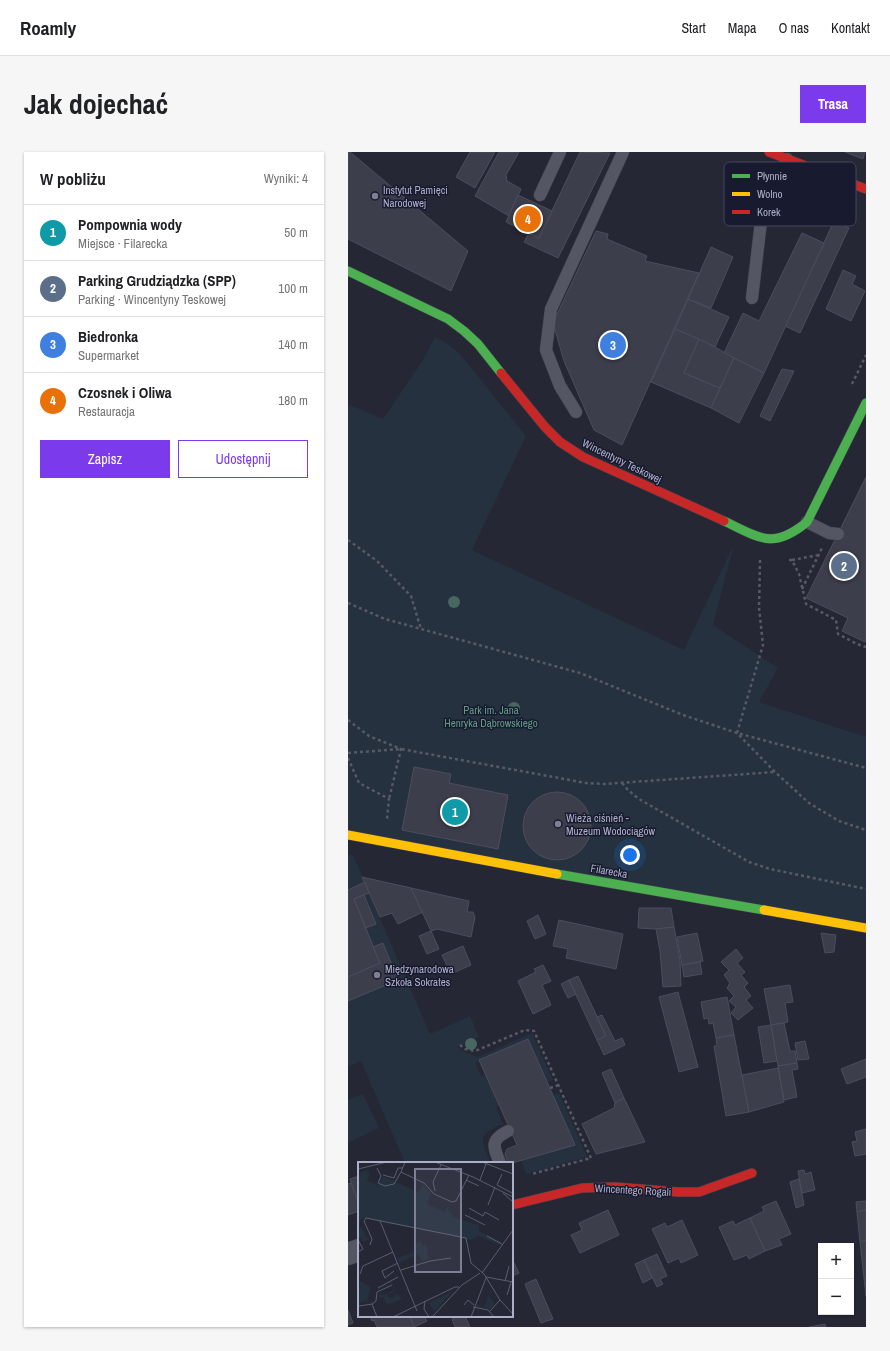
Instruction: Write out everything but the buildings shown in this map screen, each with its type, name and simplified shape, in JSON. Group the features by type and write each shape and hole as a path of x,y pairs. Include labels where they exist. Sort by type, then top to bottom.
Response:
{"street":[{"path":"769,152 795,162"},
{"path":"856,185 866,189"},
{"name":"Wincentyny Teskowej","path":"348,271 425,307 448,319 464,331 478,344 545,427 560,442 583,457 761,538 778,539 796,531 807,522 866,403"},
{"name":"Filarecka","path":"348,835 567,876 866,928"},
{"name":"Wincentego Rogali","path":"515,1204 582,1188 615,1187 678,1192 699,1192 752,1173"},
{"path":"348,1254 358,1250"}],"lane":[{"path":"540,195 560,152"},
{"path":"576,412 560,386 546,350 550,309 623,152"},
{"path":"752,298 760,226"},
{"path":"807,522 829,533 838,534"},
{"path":"500,1162 495,1147 495,1141 499,1136 508,1131"}],"path":[{"path":"348,540 377,561 412,596 421,629"},
{"path":"786,561 819,555"},
{"path":"737,733 763,645 759,608 760,557"},
{"path":"792,560 798,574 806,604 836,620 838,634 866,647"},
{"path":"348,603 385,619 580,673 683,715 737,733 866,768"},
{"path":"348,720 369,736 401,749 586,783 622,783 775,772"},
{"path":"737,733 775,772 809,803 839,821 866,830"},
{"path":"348,753 401,749"},
{"path":"385,842 389,799 401,749"},
{"path":"348,758 359,783 389,799"},
{"path":"622,783 639,799 749,862 770,869 866,889"},
{"path":"460,1045 465,1049 475,1051 525,1030 534,1031 591,1158 526,1176"},
{"path":"550,1088 559,1085"}],"green space":[{"name":"Park im. Jana Henryka Dąbrowskiego","path":"435,337 448,344 461,355 526,436 472,550 684,650 734,544 713,625 778,668 759,702 866,737 866,928 348,835 348,404 383,419 423,360"},
{"path":"348,854 353,855 365,882 348,890"},
{"name":"Międzynarodowa Szkoła Sokrates","path":"369,893 430,1034 470,1016 479,1037 457,1047 478,1057 532,1033 553,1080 547,1082 528,1039 475,1063 481,1076 486,1075 499,1105 496,1107 503,1124 488,1131 483,1139 483,1144 491,1162 405,1162 361,1061 348,1067 348,1001 398,979 383,943 373,947 366,928 376,924 364,895"},
{"path":"559,1093 587,1157 526,1174 521,1160 575,1145 553,1096"},
{"path":"363,1094 379,1128 348,1143 348,1100"}],"traffic: fast":[{"path":"348,271 448,319 478,344 501,373"},
{"path":"724,521 747,532 766,538 785,536 807,522 866,403"},
{"path":"557,874 764,910"}],"traffic: slow":[{"path":"348,835 557,874"},
{"path":"764,910 866,928"}],"traffic: jam":[{"path":"769,152 795,162"},
{"path":"856,185 866,189"},
{"path":"501,373 545,427 560,442 583,457 724,521"},
{"path":"513,1205 582,1188 615,1187 678,1192 699,1192 752,1173"}],"place":[{"name":"Instytut Pamięci Narodowej","path":"375,196"},
{"name":"Czosnek i Oliwa","path":"528,219"},
{"name":"Biedronka","path":"613,345"},
{"name":"Parking Grudziądzka (SPP)","path":"844,566"},
{"name":"Pompownia wody","path":"455,812"},
{"name":"Wieża ciśnień - Muzeum Wodociągów","path":"558,824"},
{"name":"Międzynarodowa Szkoła Sokrates","path":"377,975"}]}
